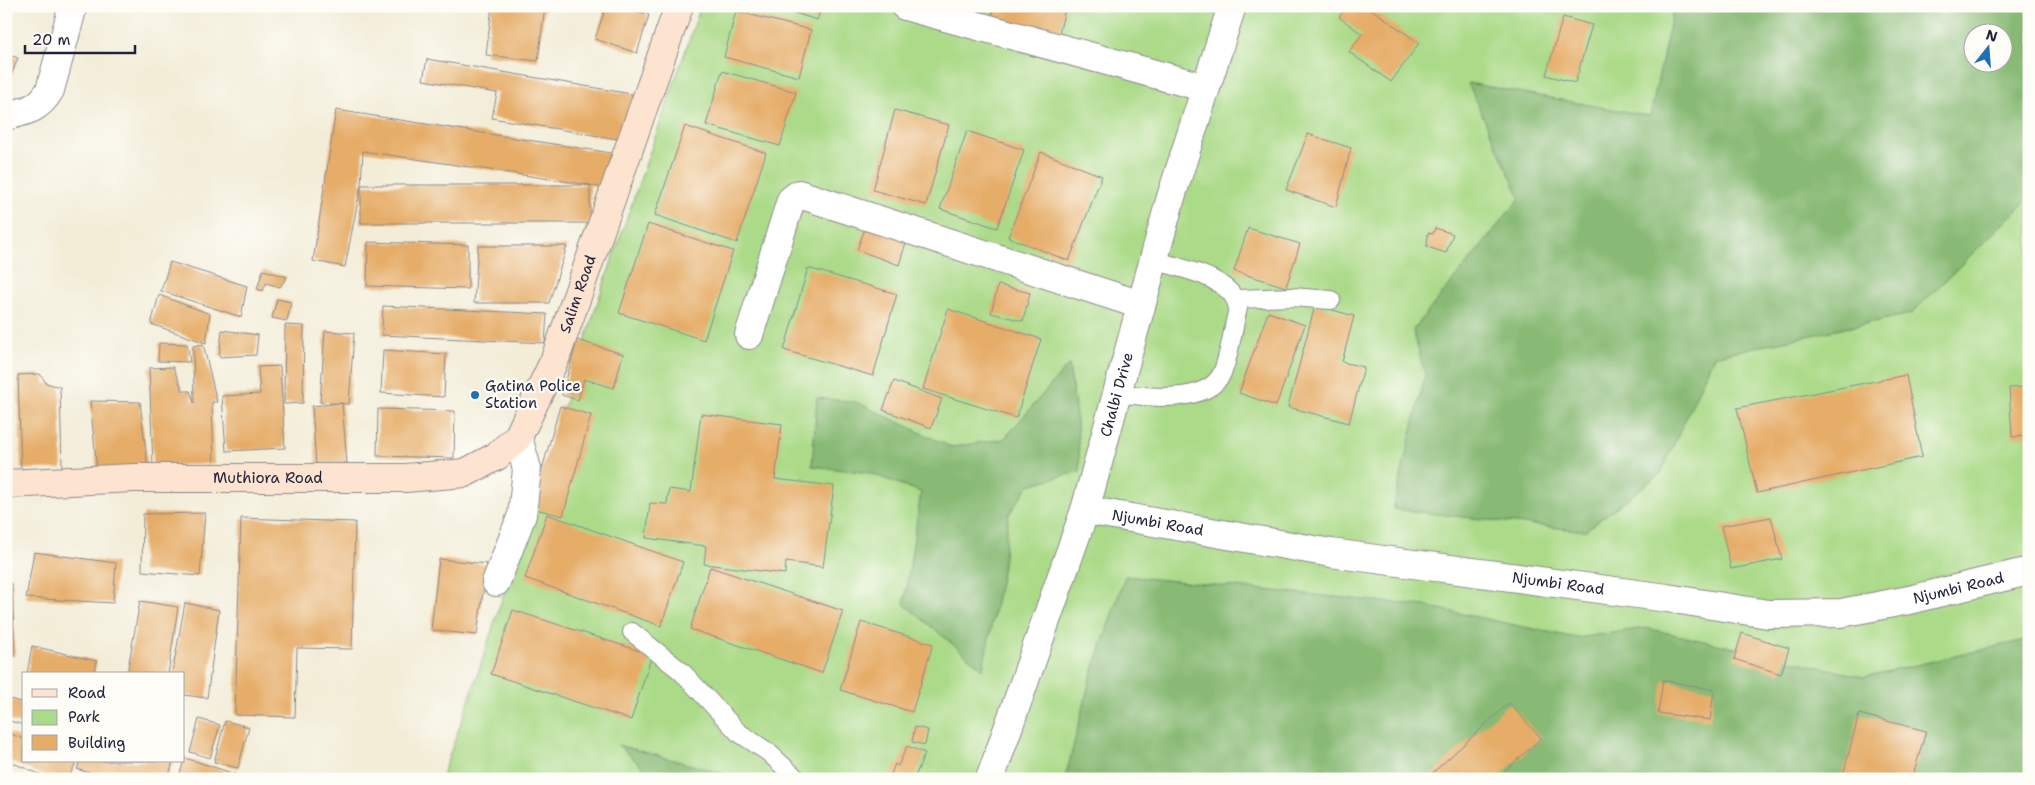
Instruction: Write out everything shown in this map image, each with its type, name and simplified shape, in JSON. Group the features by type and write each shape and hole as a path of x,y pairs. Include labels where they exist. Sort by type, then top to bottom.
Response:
{"street":[{"path":"6,116 32,110 43,102 50,90 73,6"},
{"name":"Salim Road","path":"518,437 555,360 679,6"},
{"path":"906,6 1206,88"},
{"name":"Chalbi Drive","path":"990,779 1085,510 1171,197 1232,6"},
{"path":"750,335 791,200 799,194 1141,304"},
{"path":"496,582 522,515 527,469 518,437"},
{"name":"Muthiora Road","path":"6,484 134,478 405,478 465,473 497,456 518,437"},
{"name":"Njumbi Road","path":"1085,510 1331,553 1667,598 1768,614 1841,613 1909,600 2029,571"}],"lane":[{"path":"1117,393 1150,398 1192,396 1208,387 1222,373 1238,308 1237,299 1218,282 1154,260"},
{"path":"1237,299 1292,297 1331,300"},
{"path":"632,632 682,672 738,732 768,752 796,779"}],"green space":[{"path":"701,6 2029,6 2029,779 441,779 472,692 601,292"},
{"path":"1674,6 2029,6 2029,198 1911,314 1714,356 1661,473 1585,531 1393,509 1425,375 1413,330 1520,198 1468,83 1650,116"},
{"path":"1069,364 1077,422 1080,471 1029,485 1009,514 1002,572 983,669 904,604 921,492 869,473 812,466 817,398 856,402 951,447 1004,439"},
{"path":"1125,576 1425,606 1576,638 1646,628 1864,677 2029,639 2029,779 1328,779 1323,767 1288,779 1065,779 1091,676"},
{"path":"618,745 740,778 740,779 656,779"}],"building":[{"path":"492,6 545,6 538,61 486,55"},
{"path":"606,6 621,6 649,15 637,53 595,39"},
{"path":"773,6 822,6 817,20"},
{"path":"994,6 1066,6 1058,37 991,19"},
{"path":"1347,6 1367,6 1419,43 1391,82 1349,52 1362,34 1339,17"},
{"path":"736,11 811,30 799,77 724,57"},
{"path":"1563,17 1592,25 1575,83 1546,75"},
{"path":"6,54 18,58 6,89"},
{"path":"427,59 637,95 629,141 492,118 497,93 423,80"},
{"path":"722,71 796,92 780,146 706,125"},
{"path":"336,110 611,153 605,189 590,185 363,151 361,185 345,267 313,261"},
{"path":"895,110 949,125 926,205 873,190"},
{"path":"685,126 766,153 737,243 655,215"},
{"path":"967,131 1024,150 997,228 940,209"},
{"path":"1308,134 1351,148 1336,207 1286,190"},
{"path":"1041,152 1102,176 1069,261 1008,237"},
{"path":"361,185 590,185 590,223 361,223"},
{"path":"648,224 733,251 704,340 619,313"},
{"path":"866,226 907,239 899,265 857,250"},
{"path":"1248,228 1300,244 1286,287 1234,271"},
{"path":"1435,228 1453,234 1446,253 1427,247 1428,233 1433,234"},
{"path":"368,242 468,245 468,289 367,286"},
{"path":"478,246 567,246 549,303 474,303"},
{"path":"170,262 247,286 241,317 161,291"},
{"path":"808,268 897,294 873,376 784,350"},
{"path":"263,270 287,277 280,287 266,283 263,291 257,289"},
{"path":"998,285 1030,293 1023,321 991,313"},
{"path":"159,295 210,314 206,343 151,324"},
{"path":"277,299 291,302 287,321 272,318"},
{"path":"1315,305 1354,316 1342,362 1364,367 1349,423 1288,407"},
{"path":"383,306 547,314 545,343 382,335"},
{"path":"948,309 1041,339 1016,418 923,389"},
{"path":"1268,312 1305,325 1276,406 1239,393"},
{"path":"285,325 304,326 303,403 284,404"},
{"path":"222,330 258,335 256,355 219,357"},
{"path":"325,331 354,333 349,404 320,402"},
{"path":"577,340 623,354 614,388 584,379 578,400 562,395"},
{"path":"159,343 187,344 190,362 158,361"},
{"path":"203,344 217,402 212,402 214,464 153,466 149,368 173,367 183,391 190,391 194,403 193,346"},
{"path":"383,350 446,354 444,397 381,393"},
{"path":"280,366 285,448 226,451 222,396 260,394 258,367"},
{"path":"40,374 46,383 60,387 62,469 21,469 18,375"},
{"path":"1906,375 1922,457 1757,493 1737,408"},
{"path":"894,381 942,399 931,428 883,410"},
{"path":"2029,387 2029,436 2012,437 2009,388"},
{"path":"90,401 140,402 148,469 97,470"},
{"path":"342,403 347,463 316,465 312,406"},
{"path":"560,406 591,415 563,516 531,508"},
{"path":"378,409 455,411 454,458 377,456"},
{"path":"701,414 782,424 775,479 834,486 823,567 786,562 785,574 704,564 706,546 646,538 650,503 667,504 669,489 691,492"},
{"path":"205,513 200,576 142,571 143,514"},
{"path":"547,514 683,562 661,626 525,578"},
{"path":"1771,517 1782,559 1731,569 1721,526"},
{"path":"241,518 355,522 352,649 297,648 295,717 235,715"},
{"path":"34,552 116,563 113,603 26,598"},
{"path":"439,559 487,564 477,635 431,630"},
{"path":"710,567 843,611 822,673 690,629"},
{"path":"6,584 12,584 15,656 6,656"},
{"path":"140,601 178,607 168,672 127,672"},
{"path":"185,603 219,610 207,698 185,695 185,672 172,672"},
{"path":"513,610 652,655 631,720 491,674"},
{"path":"861,622 933,644 912,712 840,690"},
{"path":"1742,633 1789,648 1781,674 1734,659"},
{"path":"32,646 97,661 94,672 27,672"},
{"path":"1663,680 1714,690 1710,720 1658,713"},
{"path":"6,698 22,702 22,724 6,720"},
{"path":"1509,703 1541,738 1496,779 1426,779"},
{"path":"1859,714 1926,731 1912,779 1842,779"},
{"path":"199,719 220,725 210,758 190,752"},
{"path":"225,721 249,727 238,768 214,762"},
{"path":"915,727 928,730 925,745 912,742"},
{"path":"6,732 22,738 22,762 76,762 68,779 51,779 6,760"},
{"path":"907,746 925,753 914,779 889,779 895,764 898,766"},
{"path":"185,758 239,775 238,779 178,779"},
{"path":"80,762 173,762 168,779 108,779 77,769"},
{"path":"6,774 19,779 6,779"}],"place":[{"name":"Gatina Police Station","path":"475,395"}]}
